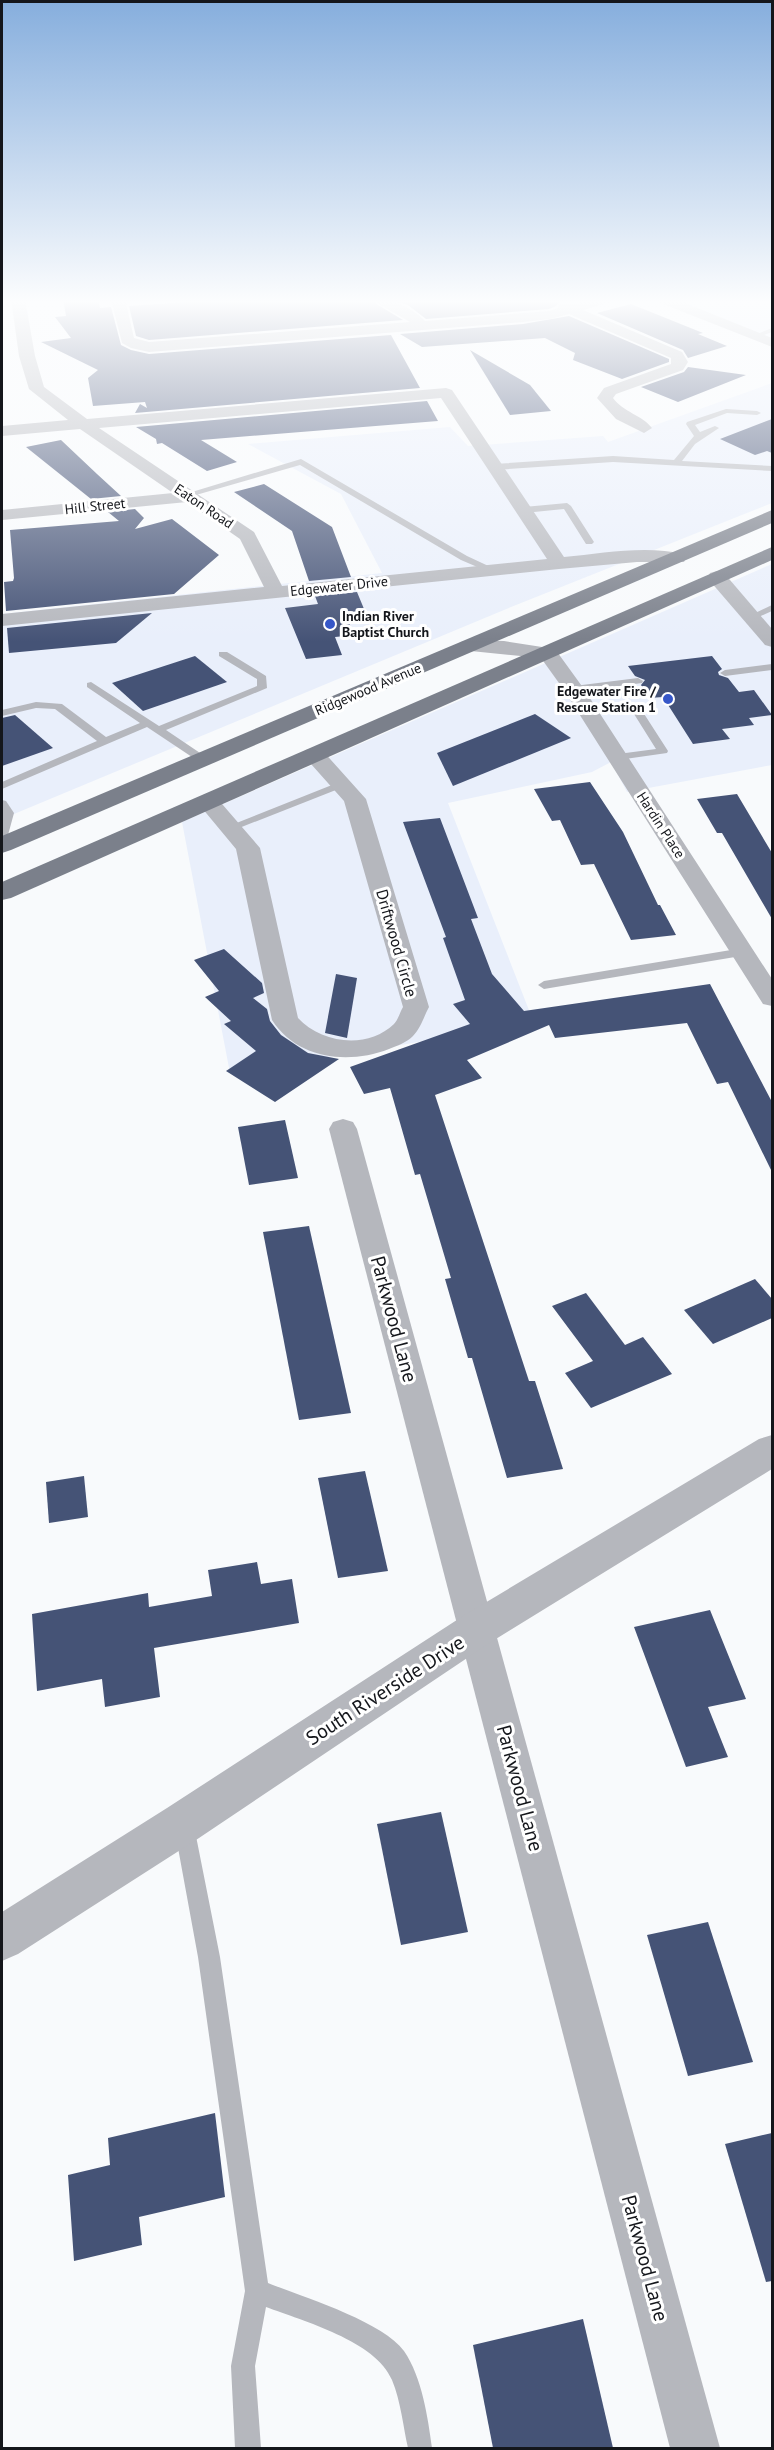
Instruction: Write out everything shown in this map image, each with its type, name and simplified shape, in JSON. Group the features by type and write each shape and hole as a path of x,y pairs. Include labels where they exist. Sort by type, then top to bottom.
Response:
{"main road":[{"name":"Ridgewood Avenue","path":"2,845 772,516"},
{"name":"Ridgewood Avenue","path":"717,577 713,566 715,559 734,533"},
{"path":"2,892 772,553"},
{"path":"277,771 345,725 356,711 353,695"}],"street":[{"name":"Eaton Road","path":"69,413 248,536 276,592"},
{"path":"2,431 208,413"},
{"path":"459,413 559,563"},
{"path":"617,413 644,428"},
{"name":"Hill Street","path":"2,515 188,496"},
{"name":"Edgewater Drive","path":"2,620 559,563 637,556 677,558"},
{"path":"717,577 772,642"},
{"path":"468,646 504,647 548,653"},
{"name":"Hardin Place","path":"548,653 574,689 772,998"},
{"name":"Driftwood Circle","path":"208,802 248,848 285,1020 293,1030 315,1044 339,1049 369,1047 404,1031 416,1007 356,799 314,755"},
{"name":"Parkwood Lane","path":"344,1129 695,2448"},
{"name":"South Riverside Drive","path":"2,1938 183,1823 477,1629 772,1450"}],"lane":[{"path":"698,435 690,424 720,413"},
{"path":"740,419 755,413"},
{"path":"676,463 686,447 698,435 715,428"},
{"path":"495,467 613,459 772,469"},
{"path":"188,496 302,462 464,558 492,570"},
{"path":"524,510 567,506 589,542"},
{"path":"752,617 772,608"},
{"path":"2,786 104,741 262,688 264,684 262,678 223,654"},
{"path":"724,673 772,667"},
{"path":"574,689 638,681"},
{"path":"91,685 202,759"},
{"path":"2,712 36,705 58,706 104,741"},
{"path":"618,757 663,751 634,706"},
{"path":"230,828 342,784"},
{"path":"2,803 8,813 2,835"},
{"path":"544,985 743,952"},
{"path":"183,1823 209,1957 257,2291 243,2366 248,2448"},
{"path":"257,2291 375,2340 394,2358 406,2382 420,2448"}],"shaded area":[{"path":"688,413 772,413 772,503 511,607 2,819 2,614 382,573 341,494 248,444 450,427 468,446 603,436 608,442"},
{"path":"772,564 772,765 627,792 611,762 592,772 448,803 534,1023 230,1073 182,822"}],"building":[{"path":"289,413 434,413 438,421 201,440 237,462 207,471 162,443 157,444 156,439 136,427"},
{"path":"772,419 772,453 767,451 755,455 720,439"},
{"path":"61,440 121,496 91,499 26,447"},
{"path":"264,484 332,527 351,577 309,581 292,531 234,492"},
{"path":"135,509 144,518 135,529 172,519 219,555 174,594 6,611 4,582 13,581 14,578 10,530 119,521 108,512"},
{"path":"357,592 369,621 349,623 355,635 335,637 342,655 306,659 285,608 318,604 315,596"},
{"path":"152,613 116,643 9,653 7,628"},
{"path":"195,656 227,682 143,711 112,683"},
{"path":"712,656 722,669 718,672 719,675 728,678 739,692 754,690 772,715 749,718 754,725 722,729 730,739 693,744 663,697 649,698 641,685 645,680 635,676 628,666"},
{"path":"535,714 571,738 453,786 437,753"},
{"path":"15,715 53,748 2,766 2,718"},
{"path":"590,782 623,832 658,905 676,935 631,940 594,864 581,865 560,820 552,821 534,789"},
{"path":"737,794 772,853 772,919 722,833 717,833 697,799"},
{"path":"440,818 478,918 471,919 492,974 524,1011 710,984 772,1102 772,1172 728,1082 717,1084 687,1023 555,1038 549,1025 467,1060 482,1078 435,1095 529,1381 535,1381 563,1469 507,1478 472,1358 468,1358 445,1279 451,1278 420,1174 415,1175 390,1088 364,1094 350,1067 470,1024 453,1004 465,1000 443,938 446,937 403,822"},
{"path":"224,949 262,983 264,993 253,998 267,1009 270,1021 281,1035 308,1053 339,1059 275,1102 226,1071 256,1051 224,1024 231,1021 205,997 219,991 194,960"},
{"path":"336,974 357,978 347,1038 325,1033"},
{"path":"285,1120 298,1178 249,1185 238,1127"},
{"path":"309,1226 351,1413 299,1420 263,1232"},
{"path":"755,1279 772,1299 772,1318 713,1344 684,1310"},
{"path":"586,1293 625,1345 643,1337 672,1374 591,1408 565,1373 593,1361 552,1306"},
{"path":"365,1471 388,1571 338,1578 318,1478"},
{"path":"84,1476 88,1517 49,1523 46,1482"},
{"path":"257,1562 261,1584 292,1579 299,1623 154,1648 160,1697 105,1707 102,1679 37,1691 32,1614 148,1593 149,1607 212,1596 208,1570"},
{"path":"710,1610 746,1699 708,1707 728,1757 686,1767 634,1627"},
{"path":"441,1812 468,1932 401,1945 377,1824"},
{"path":"708,1922 753,2062 688,2076 647,1935"},
{"path":"215,2113 225,2197 139,2217 142,2245 74,2261 68,2175 110,2165 108,2138"},
{"path":"772,2133 772,2281 766,2282 725,2144"},
{"path":"583,2319 613,2448 493,2448 473,2345"}],"place":[{"name":"Indian River Baptist Church","path":"330,624"},
{"name":"Edgewater Fire / Rescue Station 1","path":"668,699"}]}
